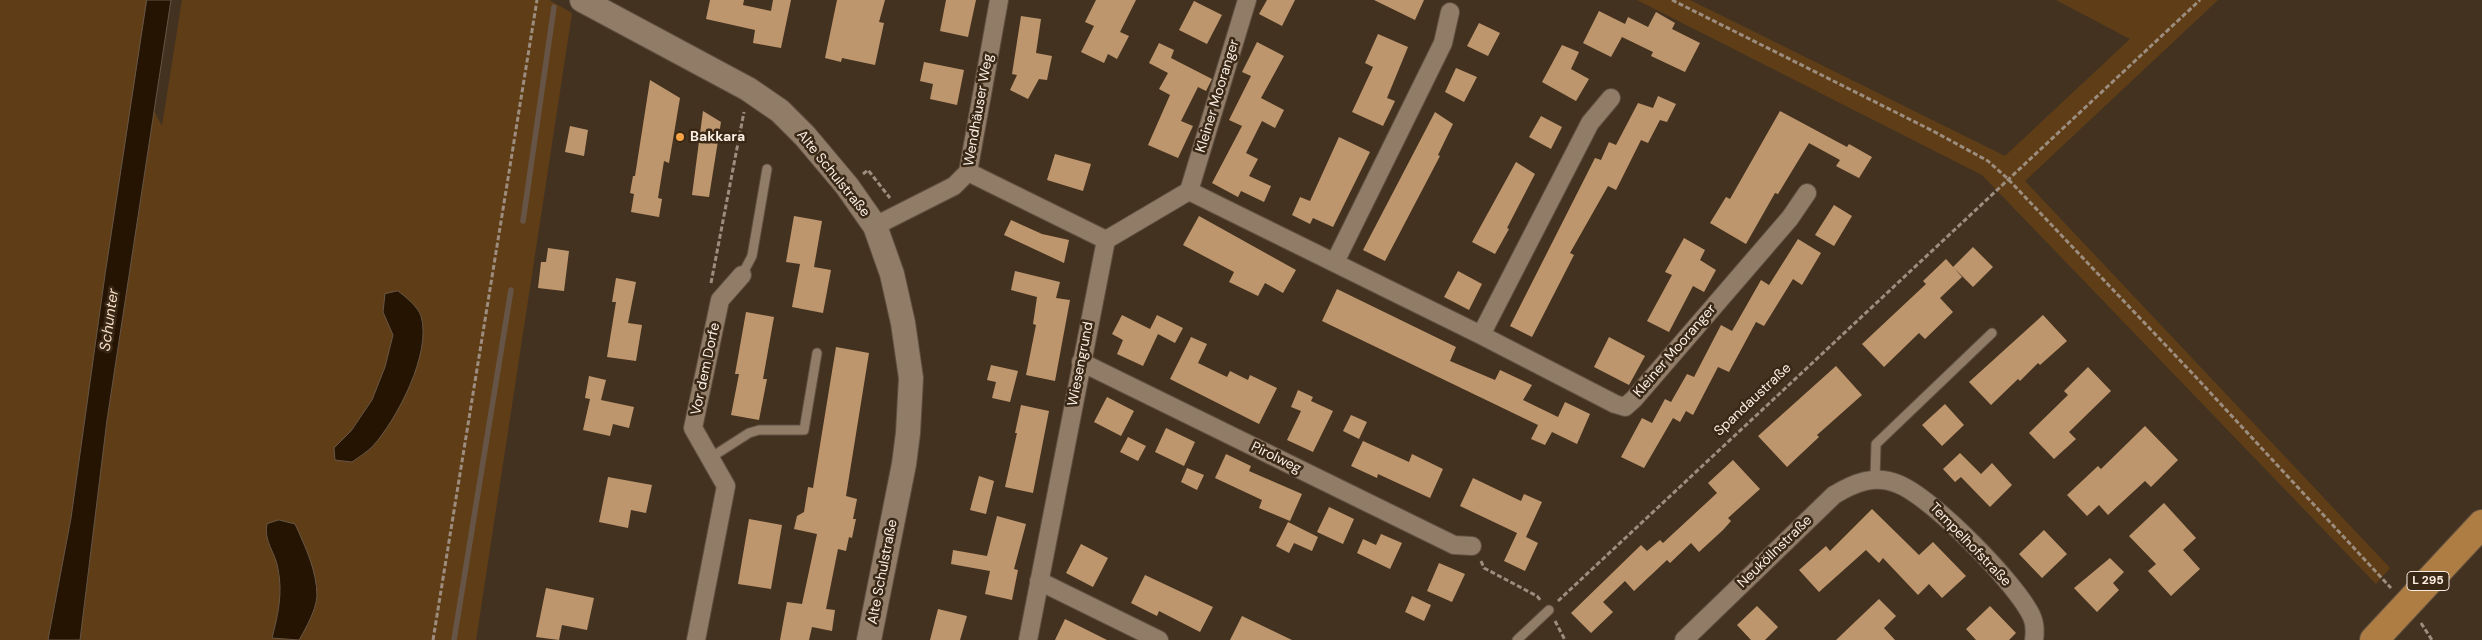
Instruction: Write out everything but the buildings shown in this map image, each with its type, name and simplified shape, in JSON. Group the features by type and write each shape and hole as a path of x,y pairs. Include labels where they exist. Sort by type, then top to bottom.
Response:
{"main road":[{"name":"L 295","path":"2374,640 2482,524"}],"street":[{"name":"Alte Schulstraße","path":"582,0 748,89 780,111 805,136 862,205 875,226 892,274 903,323 911,378 904,464 869,640"},
{"name":"Wendhäuser Weg","path":"875,226 954,186 968,172 999,0"},
{"name":"Kleiner Mooranger","path":"1247,0 1189,191 1335,262 1615,404 1625,407 1634,399 1790,218 1807,192"},
{"path":"1335,262 1443,43 1450,12"},
{"path":"1481,335 1590,122 1611,98"},
{"path":"968,172 1106,240 1189,191"},
{"name":"Wiesengrund","path":"1028,640 1106,240"},
{"name":"Vor dem Dorfe","path":"696,640 726,486 693,428 720,300 742,275"},
{"name":"Pirolweg","path":"1081,362 1454,546 1472,546"},
{"name":"Neuköllnstraße","path":"1684,640 1834,496 1855,483 1875,479"},
{"name":"Tempelhofstraße","path":"1875,479 1897,483 1913,491 1940,510 2021,599 2033,618 2034,640"},
{"path":"1039,581 1159,640"}],"lane":[{"path":"742,275 752,256 767,169"},
{"path":"1875,479 1876,444 1992,333"},
{"path":"710,458 749,433 759,430 804,430 817,352"},
{"path":"1517,640 1549,610"}],"path":[{"path":"433,640 537,0"},
{"path":"1672,0 1933,131 1988,161 2192,373 2406,605"},
{"name":"Spandaustraße","path":"1549,610 2200,0"},
{"path":"720,300 710,285 748,89"},
{"path":"859,178 868,170 899,213"},
{"path":"1472,546 1484,568 1537,596 1549,610 1565,640"}],"shaded area":[{"path":"0,0 147,0 105,275 71,518 48,640 0,640"},
{"path":"182,0 549,0 572,13 476,640 80,640 107,420 154,111 162,126"},
{"path":"1637,0 1690,0 2005,156 2130,39 2056,0 2218,0 2025,181 2390,568 2376,584 1982,175"}],"water":[{"name":"Schunter","path":"147,0 171,0 107,420 80,640 48,640 71,518 105,275"},
{"path":"398,291 417,309 421,316 423,331 422,348 410,385 392,420 373,446 352,462 335,460 334,448 351,431 372,400 385,367 393,335 383,312 385,294"},
{"path":"279,520 295,524 310,559 315,577 317,596 315,607 299,640 272,638 278,612 280,587 277,563 268,541 266,530 267,524"}],"waterway":[{"path":"523,221 554,7"},
{"path":"454,640 511,290"}],"place":[{"name":"Bakkara","path":"680,137"}]}
